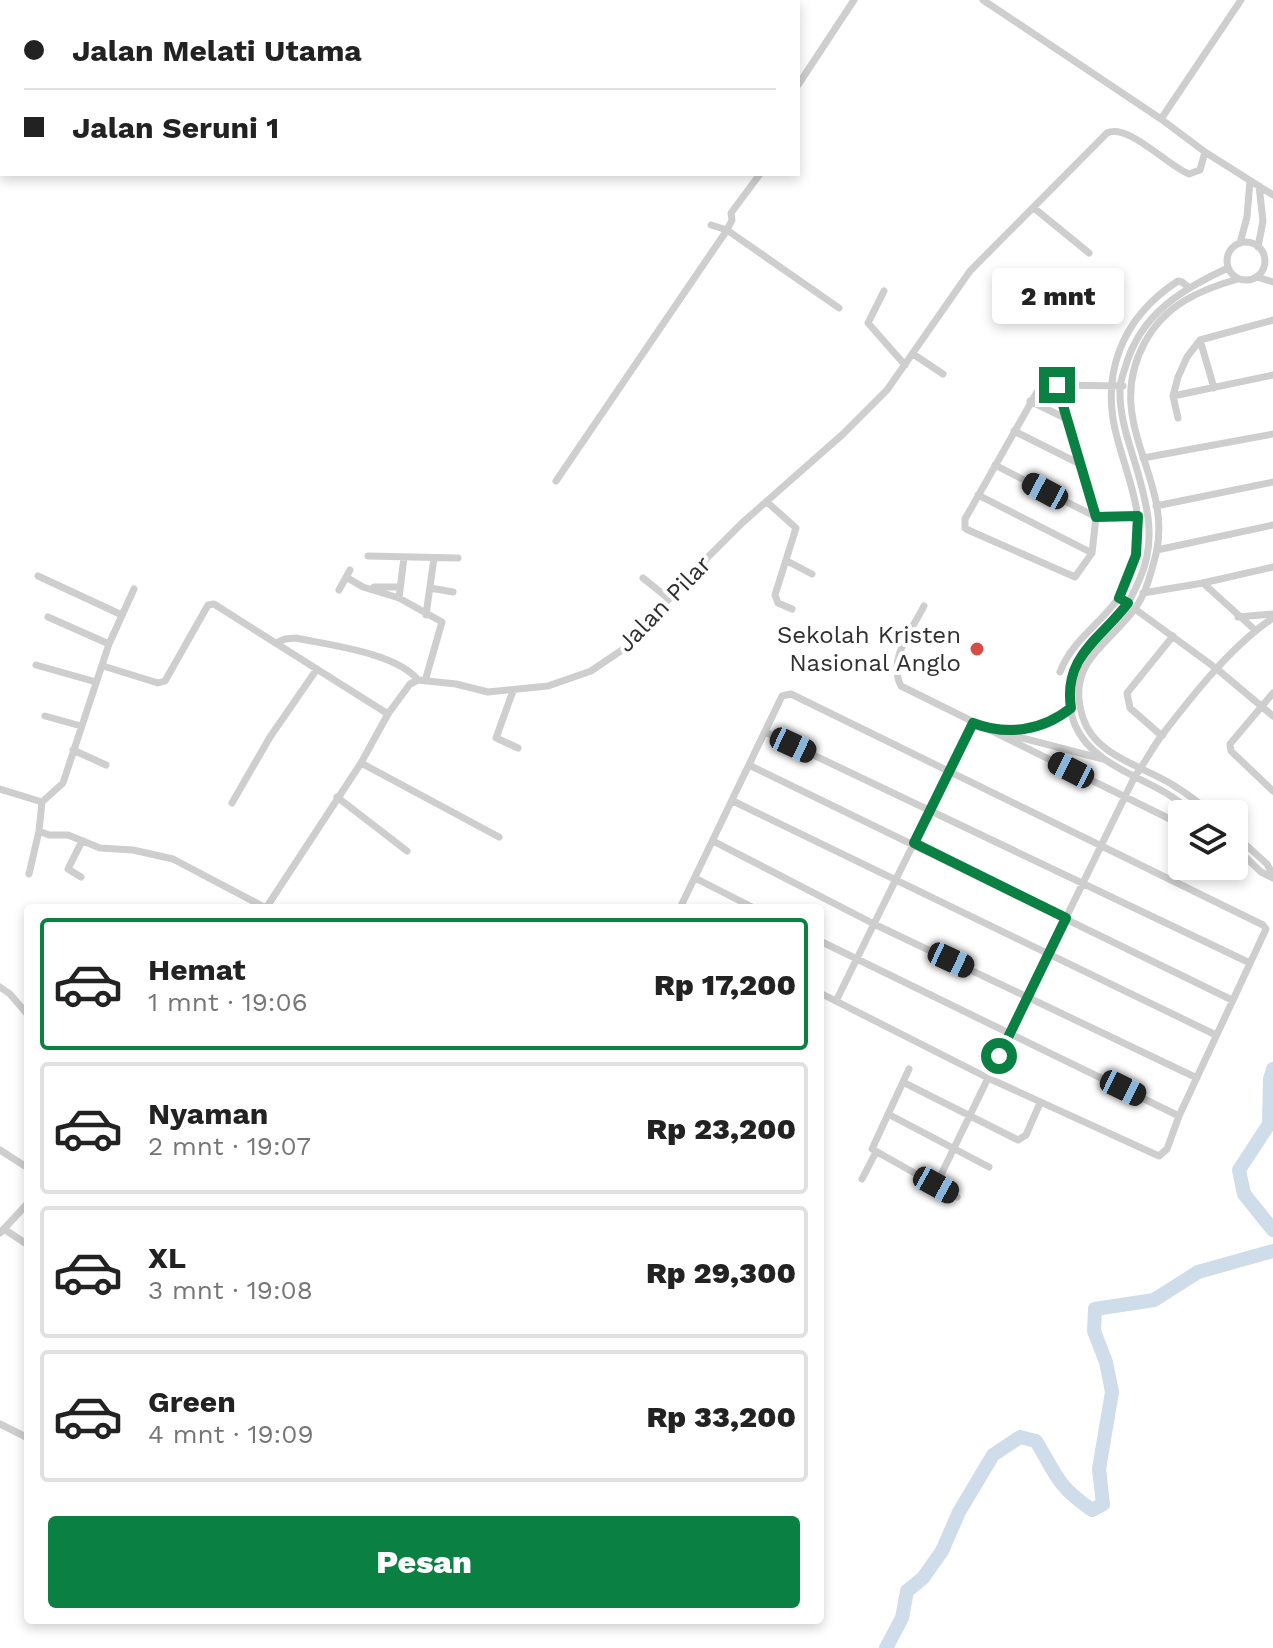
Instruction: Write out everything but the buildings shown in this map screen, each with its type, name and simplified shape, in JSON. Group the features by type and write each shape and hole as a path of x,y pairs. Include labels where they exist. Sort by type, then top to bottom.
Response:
{"street":[{"path":"800,82 854,0"},
{"path":"983,0 1273,195"},
{"path":"1161,119 1241,0"},
{"name":"Jalan Pilar","path":"422,681 456,684 488,692 513,691 548,686 591,671 628,646 686,579 887,390 970,271 1110,131 1118,131 1138,140 1189,174 1200,170 1205,152"},
{"path":"556,481 727,230 732,220 731,213 759,176"},
{"path":"1238,279 1228,268 1228,253 1240,243 1247,217 1250,181"},
{"path":"1258,247 1263,221 1259,186"},
{"path":"1034,208 1089,253"},
{"path":"711,225 727,230 839,308"},
{"path":"1240,243 1250,243 1264,255 1265,264 1257,277"},
{"path":"1265,264 1273,269"},
{"path":"1073,670 1062,669 1077,642 1119,598 1136,555 1138,516 1111,414 1116,386 1143,327 1163,306 1188,287 1228,268"},
{"path":"1193,800 1172,784 1110,752 1093,737 1084,723 1078,696 1084,667 1135,609 1157,550 1159,529 1156,506 1131,414 1129,385 1140,351 1160,319 1196,293 1238,279 1257,277 1273,282"},
{"path":"884,291 868,323 905,365"},
{"path":"1178,418 1173,396 1182,367 1200,340 1273,320"},
{"path":"1200,340 1214,388"},
{"path":"913,354 943,374"},
{"path":"1173,396 1273,375"},
{"path":"1057,385 1096,517 1092,553 1078,575 1071,577 965,528 965,519 1037,392 1057,385 1129,385"},
{"path":"1105,760 1083,738 1075,724 1069,694 1073,670 1090,642 1128,603 1147,560 1149,516 1116,386"},
{"path":"1030,401 1067,419"},
{"path":"1014,431 1080,464"},
{"path":"1143,458 1273,434"},
{"path":"995,465 1096,517 1149,516"},
{"path":"1156,506 1273,482"},
{"path":"978,495 1092,553"},
{"path":"767,502 796,528 775,595 778,603 792,609"},
{"path":"1157,550 1273,525"},
{"path":"368,556 458,558"},
{"path":"399,598 404,557"},
{"path":"426,615 434,558"},
{"path":"787,561 812,574"},
{"path":"1143,593 1273,567"},
{"path":"339,590 348,573 363,587 399,598 442,622 422,681"},
{"path":"38,576 122,615"},
{"path":"643,578 669,599"},
{"path":"1203,583 1255,630"},
{"path":"363,587 400,587"},
{"path":"430,588 453,592"},
{"path":"29,874 42,802 60,788 109,644 134,589"},
{"path":"1119,598 1128,603"},
{"path":"103,666 158,683 165,681 210,604 214,604 388,714"},
{"path":"924,606 895,662 896,677 901,686 989,729 1105,760 1177,800"},
{"path":"1135,609 1217,669 1273,716"},
{"path":"1238,617 1273,616"},
{"path":"936,1185 1135,776 1162,736 1217,669 1273,616"},
{"path":"48,617 109,644"},
{"path":"1162,736 1130,708 1127,693 1173,636"},
{"path":"276,643 296,638 355,651 411,671 422,681"},
{"path":"36,665 96,682"},
{"path":"232,803 270,737 317,669"},
{"path":"269,904 361,763 388,714 410,684 422,681"},
{"path":"513,691 496,738 518,748"},
{"path":"1273,693 1230,748 1273,791"},
{"path":"682,904 782,696 791,694 1102,845 1266,929 1179,1116 1167,1149 1159,1156 1040,1103 824,995"},
{"path":"989,729 1034,729 1053,722 1071,708"},
{"path":"45,716 81,726"},
{"path":"836,1001 973,723"},
{"path":"989,729 1168,818"},
{"path":"765,732 1250,963"},
{"path":"73,750 106,765"},
{"path":"361,763 499,837"},
{"path":"749,765 1232,1000"},
{"path":"0,789 42,802"},
{"path":"337,797 407,851"},
{"path":"733,801 1216,1035"},
{"path":"39,831 49,835 68,835 81,843 100,848 151,853 173,859 258,904"},
{"path":"713,841 874,924 1197,1078"},
{"path":"81,843 68,869 81,877"},
{"path":"1248,847 1267,864 1273,877"},
{"path":"1248,860 1261,872 1273,877"},
{"path":"695,878 746,904"},
{"path":"824,943 1179,1116"},
{"path":"0,987 24,1010"},
{"path":"862,1179 909,1069"},
{"path":"903,1082 1018,1140 1023,1139 1040,1103"},
{"path":"888,1114 989,1167"},
{"path":"0,1150 24,1165"},
{"path":"874,1150 957,1197"},
{"path":"24,1207 2,1231 24,1243"},
{"path":"0,1424 24,1436"}],"waterway":[{"path":"1273,1069 1269,1124 1239,1170 1244,1194 1273,1230"},
{"path":"886,1648 902,1618 907,1591 923,1578 942,1551 959,1512 993,1455 1020,1437 1036,1441 1059,1480 1080,1502 1092,1510 1103,1504 1099,1469 1112,1392 1106,1362 1094,1331 1095,1309 1154,1300 1198,1272 1273,1251"}],"place":[{"name":"Sekolah Kristen Nasional Anglo","path":"977,649"}],"route":[{"path":"999,1056 1066,918 914,843 973,723 989,729 1034,729 1071,708 1069,694 1076,663 1090,642 1128,603 1119,598 1136,555 1138,516 1096,517 1057,385"}]}
